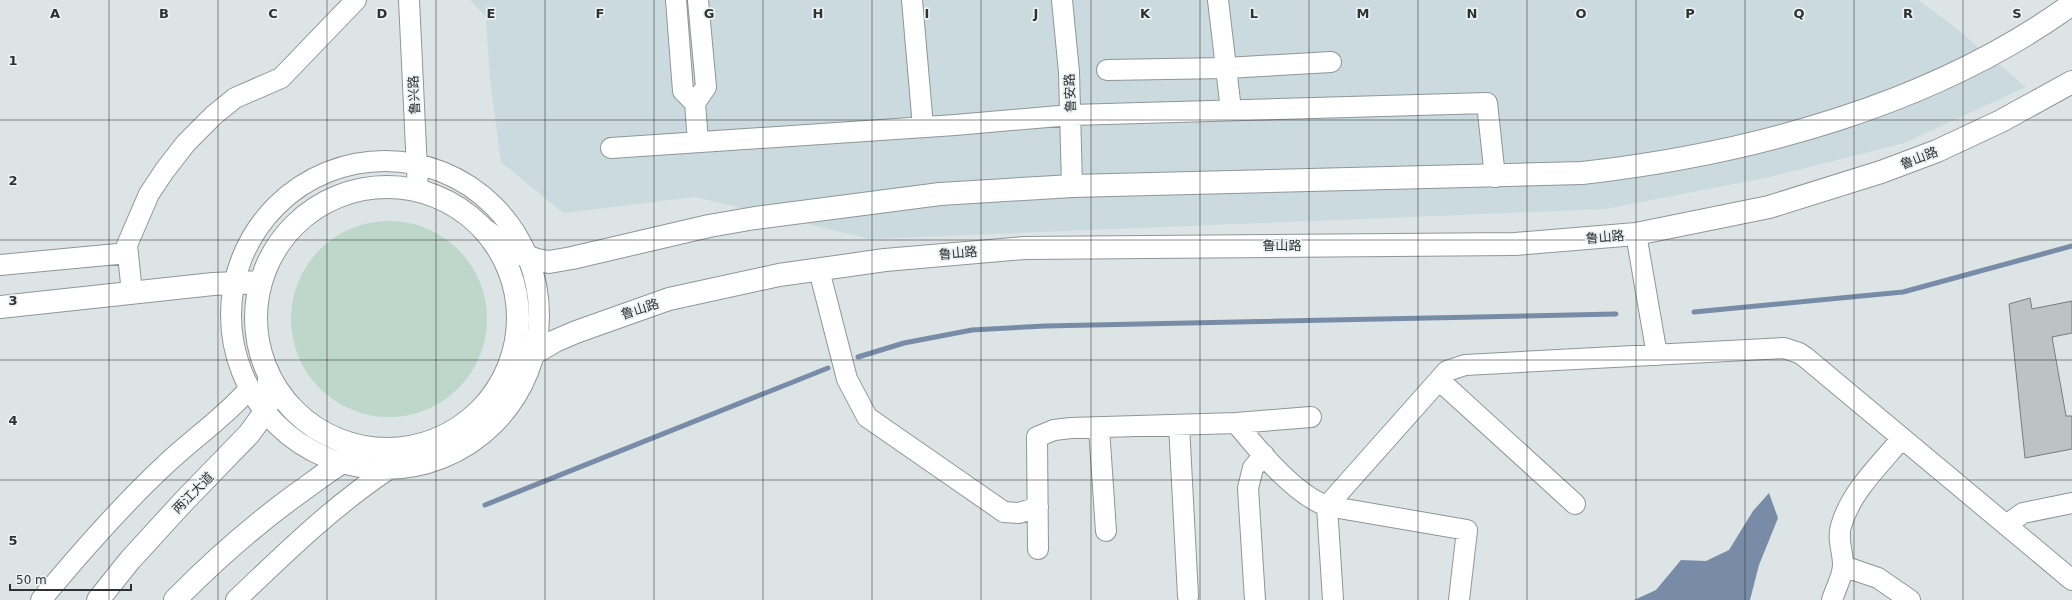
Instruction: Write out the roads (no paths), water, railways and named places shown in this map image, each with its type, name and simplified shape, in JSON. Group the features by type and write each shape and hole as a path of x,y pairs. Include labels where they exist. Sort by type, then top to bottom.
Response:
{"highway":[{"path":"486,231 499,249 509,268 515,289 518,311 518,333 506,375 483,408 467,423 437,440 404,449 366,448 333,439 304,422 281,397 270,378 260,355 256,331 256,306 261,282 270,259 284,237 301,219 322,205 344,194 368,188 394,187 418,190 437,196 472,217 486,231 515,252 527,257 549,262 709,226 755,218 940,194 1072,186 1582,174 1638,167 1710,154 1811,128 1915,90 1974,63 2045,24 2072,4"},
{"name":"鲁山路","path":"494,394 533,354 555,341 576,332 669,300 779,275 893,260 1024,248 1515,244 1636,234 1769,207 1881,172 1937,151 2001,121 2072,82"},
{"path":"0,307 213,284 261,282"},
{"name":"两江大道","path":"98,600 130,560 248,434 265,412 269,398 270,378"},
{"path":"175,600 210,564 263,519 339,462 366,448"}],"street":[{"path":"132,293 127,245 149,194 186,143 226,105 244,94 281,78 356,0"},
{"name":"鲁兴路","path":"409,0 418,190"},
{"path":"676,0 683,91 695,103"},
{"path":"698,0 706,87 695,103 698,142"},
{"path":"912,0 923,127"},
{"name":"鲁安路","path":"1062,0 1069,72 1072,186"},
{"path":"1218,0 1231,110"},
{"path":"1107,70 1226,68 1331,62"},
{"path":"611,148 923,127 1071,115 1487,103 1495,177"},
{"path":"384,161 418,165 452,176 480,194 504,217 514,231 527,257 535,284 538,312 533,354 525,376 514,397 500,416 483,433 464,447 443,457 420,465 389,469 362,468 339,462 298,443 280,429 249,390 240,368 233,340 231,312 234,284 244,253 260,225 281,202 307,182 336,169 357,164 384,161"},
{"path":"1636,234 1656,355"},
{"path":"0,265 128,253"},
{"path":"819,270 847,379 867,417 1004,512 1018,513 1038,507"},
{"path":"1333,600 1327,506 1439,380 1448,372 1466,365 1784,348 1792,350 1804,357 2072,580"},
{"path":"1439,380 1575,504"},
{"path":"41,600 90,542 130,498 164,465 234,406 249,390"},
{"path":"1038,549 1037,437 1054,430 1236,424 1311,417"},
{"path":"1236,424 1264,455 1306,495 1316,502 1327,506 1467,530 1459,600"},
{"path":"1178,425 1188,596"},
{"path":"1099,428 1106,531"},
{"path":"1832,600 1843,566 1839,537 1841,526 1849,506 1866,480 1902,438"},
{"path":"1255,600 1248,488 1254,468 1264,455"},
{"path":"236,600 326,518 359,490 389,469"},
{"path":"2006,525 2023,514 2072,503"},
{"path":"1843,566 1878,578 1910,600"}],"water":[{"path":"1769,493 1778,518 1759,565 1750,600 1634,600 1656,590 1681,560 1706,561 1729,550 1753,511"}],"waterway":[{"path":"1694,312 1903,292 2072,246"},
{"path":"858,357 904,343 972,330 1045,326 1616,314"},
{"path":"485,505 828,368"}]}
